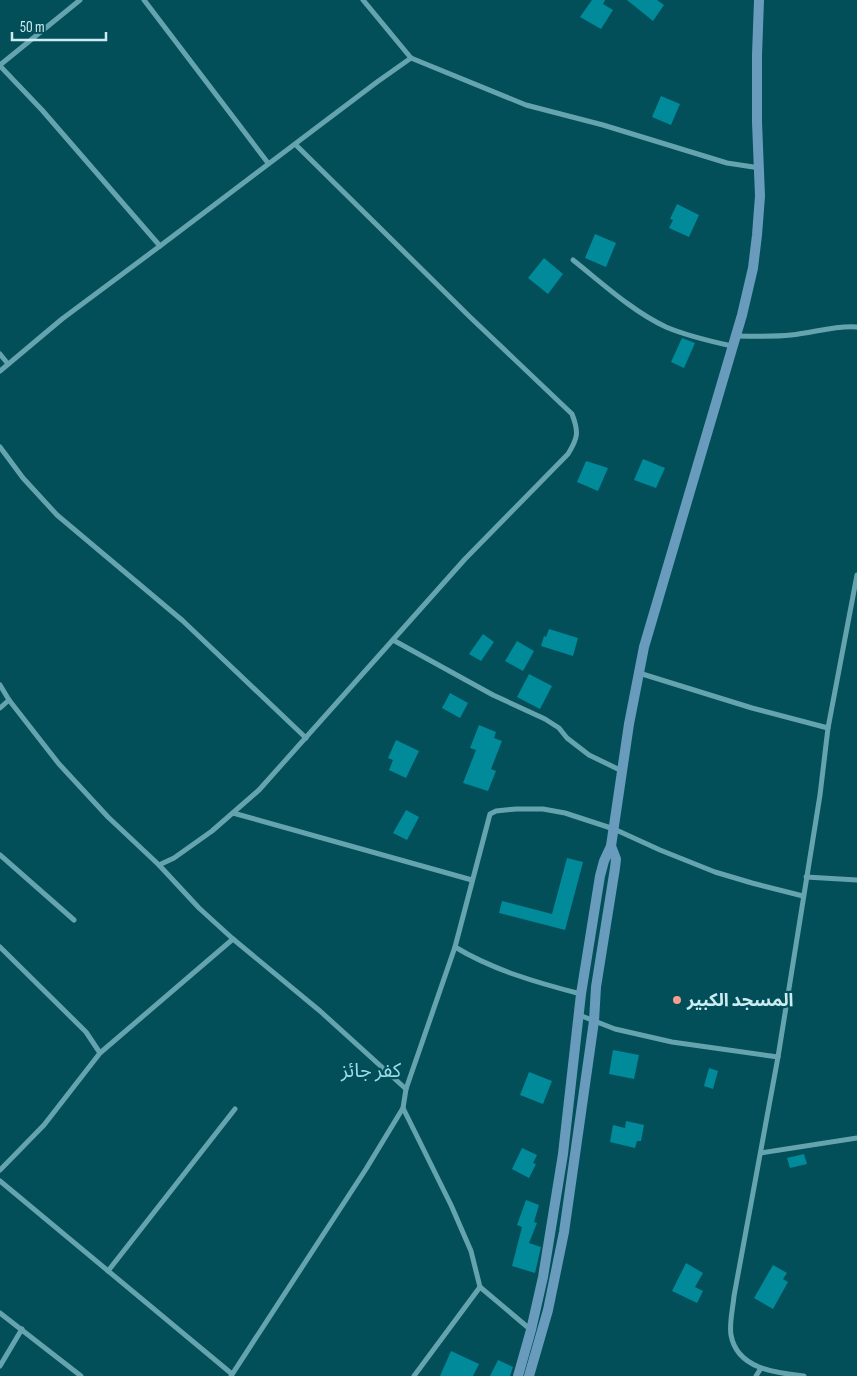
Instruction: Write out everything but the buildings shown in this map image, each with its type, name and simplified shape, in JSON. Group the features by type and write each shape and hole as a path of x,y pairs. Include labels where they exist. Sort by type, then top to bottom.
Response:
{"street":[{"path":"80,0 0,65 42,110 160,246"},
{"path":"144,0 268,163"},
{"path":"364,0 411,58 526,105 603,125 727,163 760,168"},
{"path":"518,1376 543,1277 563,1154 581,994 600,876 611,846 638,673 753,268 758,234 760,168 757,122 759,0"},
{"path":"0,371 62,320 268,163 296,145 411,58"},
{"path":"159,865 187,849 233,813 268,780 466,560 568,454 576,439 576,424 572,414 470,317 296,145"},
{"path":"573,260 610,290 653,320 691,336 733,341 821,332 843,326 857,327"},
{"path":"0,354 8,364"},
{"path":"0,447 23,478 57,515 183,621 306,738"},
{"path":"804,1376 761,1368 741,1356 735,1349 731,1334 738,1272 778,1057 820,795 828,728 857,574"},
{"path":"393,640 493,694 545,719 559,728 567,738 589,755 622,771"},
{"path":"638,673 760,710 828,728"},
{"path":"0,685 9,700 59,764 91,800 159,865 199,908 233,939 320,1011 406,1089"},
{"path":"0,708 9,700"},
{"path":"0,1181 232,1375 404,1108 406,1089 455,947 492,812 516,809 543,809 566,813 614,829 716,872 803,896"},
{"path":"233,813 472,880"},
{"path":"529,1376 548,1310 564,1232 594,1021 596,986 616,860 611,846"},
{"path":"0,855 74,920"},
{"path":"806,877 857,880"},
{"path":"0,1170 49,1119 100,1053 233,939"},
{"path":"0,947 86,1032 100,1053"},
{"path":"455,947 497,968 581,994"},
{"path":"579,1015 615,1030 672,1042 778,1057"},
{"path":"404,1108 471,1251 480,1287 531,1330"},
{"path":"108,1271 235,1109"},
{"path":"761,1153 857,1138"},
{"path":"414,1376 480,1287"},
{"path":"0,1312 81,1376"},
{"path":"0,1366 22,1329"},
{"path":"756,1376 761,1368"}],"place":[{"name":"المسجد الكبير","path":"677,1000"}],"district":[{"name":"كفر جائز","path":"371,1070"}]}
